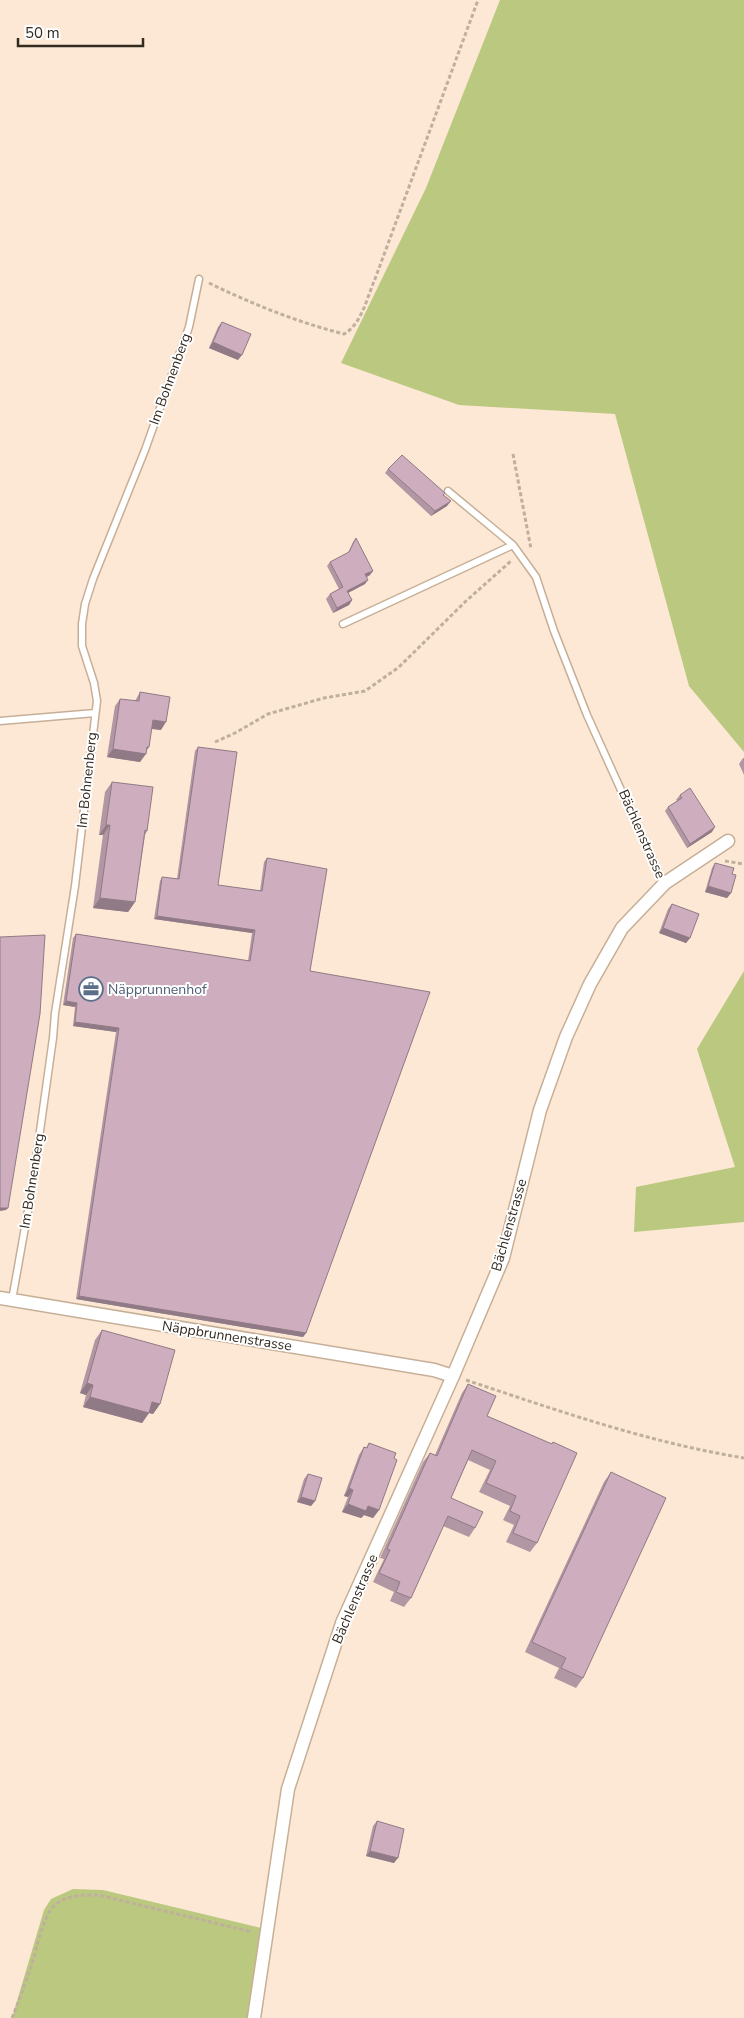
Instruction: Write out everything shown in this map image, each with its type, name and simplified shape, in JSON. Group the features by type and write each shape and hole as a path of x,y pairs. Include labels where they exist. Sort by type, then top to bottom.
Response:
{"street":[{"path":"665,883 728,841"},
{"name":"Bächlenstrasse","path":"254,2018 288,1789 342,1623 453,1376 503,1258 540,1110 566,1037 590,984 622,928 665,883"},
{"name":"Näppbrunnenstrasse","path":"6,1299 424,1368 453,1376"}],"lane":[{"name":"Im Bohnenberg","path":"6,1299 32,1188 55,1013 75,886 97,701 94,683 82,646 82,624 93,579 145,450 189,327 199,279"},
{"name":"Bächlenstrasse","path":"448,492 513,545 536,577 554,631 587,715 658,874 665,883"},
{"path":"344,624 513,545"},
{"path":"0,721 95,713"}],"path":[{"path":"199,279 281,314 328,330 344,334 352,329 359,318 478,0"},
{"path":"513,454 532,552"},
{"path":"215,742 268,714 324,698 365,691 399,667 466,601 519,554"},
{"path":"453,1376 621,1431 702,1451 744,1458"},
{"path":"12,2018 32,1966 44,1923 53,1906 78,1895 98,1896 265,1935"}],"green space":[{"path":"500,0 744,0 744,752 689,686 615,414 459,405 341,363 426,188"},
{"path":"744,971 744,1222 634,1232 636,1187 735,1167 697,1049"},
{"path":"73,1889 103,1890 261,1928 249,2018 12,2018 44,1910 51,1899"}],"building":[{"path":"222,322 251,334 242,355 213,342"},
{"path":"402,455 445,493 443,495 451,501 435,511 388,469"},
{"path":"356,538 373,571 365,574 368,580 347,591 352,600 337,608 330,594 343,587 330,562 349,552"},
{"path":"140,692 170,697 166,722 153,720 149,747 147,747 146,754 113,749 120,699 139,701"},
{"path":"198,747 237,752 218,885 262,891 267,858 327,869 310,971 430,992 306,1333 79,1296 119,1028 75,1022 77,1003 66,1001 76,934 250,961 255,930 157,916 162,877 179,879"},
{"path":"112,782 153,787 135,902 100,898 110,825 106,825"},
{"path":"690,788 715,827 690,844 668,807 682,798 680,795"},
{"path":"715,863 734,868 732,874 736,875 731,893 708,886"},
{"path":"672,904 699,914 690,938 663,928"},
{"path":"45,935 40,1014 8,1208 0,1208 0,937"},
{"path":"102,1330 175,1350 160,1404 152,1402 149,1413 90,1397 93,1385 87,1383"},
{"path":"468,1384 496,1396 487,1416 577,1453 537,1543 513,1533 520,1516 510,1511 516,1496 486,1483 496,1461 472,1450 451,1498 483,1512 475,1528 448,1516 411,1598 396,1592 400,1582 379,1573 390,1550 387,1549 430,1453 437,1456"},
{"path":"369,1443 396,1453 394,1458 397,1460 379,1510 368,1506 366,1511 348,1504 353,1490 349,1488 364,1447 367,1448"},
{"path":"611,1472 666,1498 583,1678 561,1668 566,1658 532,1642"},
{"path":"308,1474 322,1478 315,1501 301,1497"},
{"path":"377,1821 404,1829 398,1858 370,1851"}],"place":[{"name":"Näpprunnenhof","path":"91,989"}]}
